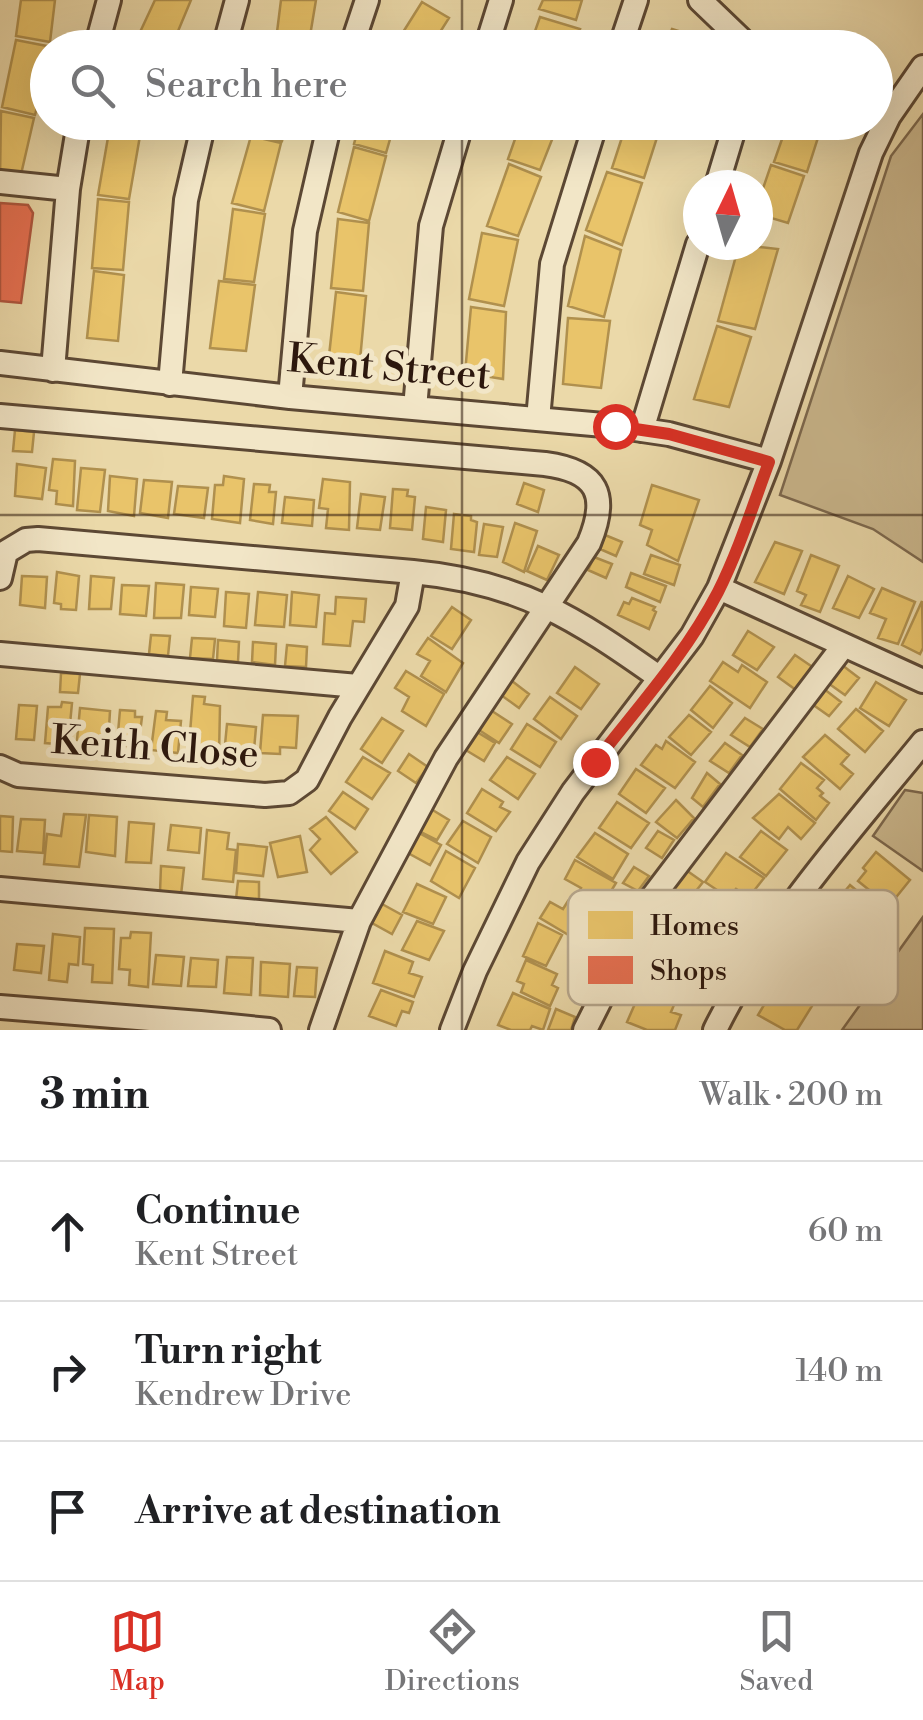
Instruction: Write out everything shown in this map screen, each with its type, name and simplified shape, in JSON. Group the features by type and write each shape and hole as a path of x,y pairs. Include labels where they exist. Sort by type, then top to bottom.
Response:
{"street":[{"path":"101,30 109,0"},
{"path":"228,30 236,0"},
{"path":"357,30 368,0"},
{"path":"492,30 501,0"},
{"path":"700,0 731,30"},
{"path":"893,112 923,67"},
{"path":"53,370 68,188 76,140"},
{"path":"170,384 186,200 200,140"},
{"path":"290,398 307,218 326,140"},
{"path":"414,408 432,226 457,140"},
{"path":"538,418 552,264 590,140"},
{"path":"721,170 730,140"},
{"path":"452,1030 474,972 528,862 573,792 692,636 720,588 769,462 878,140"},
{"path":"0,182 68,188"},
{"path":"642,430 693,260"},
{"name":"Kent Street","path":"0,363 290,398 642,430 769,462"},
{"path":"0,416 545,464 578,471 590,479 596,490 594,530 581,556 446,758 359,921 321,1030"},
{"path":"0,578 6,552 26,540 38,539 413,572 479,582 546,604 592,630 660,678"},
{"name":"Keith Close","path":"0,767 18,775 265,795 288,793 307,780 407,606 413,572"},
{"path":"720,588 923,681"},
{"path":"659,890 844,645"},
{"path":"0,654 358,686"},
{"path":"802,890 923,742"},
{"path":"0,889 359,921"},
{"path":"585,1030 596,1005"},
{"path":"715,1030 728,1005"},
{"path":"0,1007 199,1027 270,1030"}],"shaded area":[{"path":"923,114 923,562 873,529 780,495 891,156"},
{"path":"905,790 923,793 923,871 873,836"},
{"path":"923,917 923,1030 842,1030 860,1005 898,1005 898,952"}],"building: Homes":[{"path":"21,0 55,0 51,30 30,30 30,38 16,36"},
{"path":"155,0 191,0 178,30 141,30"},
{"path":"281,0 316,0 311,30 277,30"},
{"path":"543,0 582,0 576,20 539,9"},
{"path":"422,2 449,18 441,30 404,30"},
{"path":"540,17 580,29 580,30 535,30"},
{"path":"16,40 30,43 30,114 2,107"},
{"path":"1,111 30,117 19,183 0,179"},
{"path":"108,140 139,140 129,199 98,195"},
{"path":"250,140 281,143 264,211 232,203"},
{"path":"355,140 390,140 386,153 354,144"},
{"path":"515,140 552,140 540,170 508,159"},
{"path":"621,140 656,140 644,178 612,168"},
{"path":"782,140 817,140 807,172 774,162"},
{"path":"354,147 386,156 369,221 338,212"},
{"path":"509,164 541,177 518,236 487,226"},
{"path":"771,165 804,176 788,223 773,218 773,170 769,170"},
{"path":"607,172 642,183 622,245 586,230"},
{"path":"98,199 129,202 123,270 92,268"},
{"path":"233,209 265,214 254,282 224,279"},
{"path":"338,219 369,223 363,291 331,288"},
{"path":"482,233 518,240 504,306 469,299"},
{"path":"585,236 621,250 604,317 568,306"},
{"path":"773,248 778,249 755,329 718,321 735,260 773,260"},
{"path":"94,271 124,275 118,341 87,338"},
{"path":"219,281 255,285 246,351 210,348"},
{"path":"336,292 366,296 360,360 329,356"},
{"path":"471,307 506,312 503,379 465,373"},
{"path":"568,318 610,321 601,388 563,384"},
{"path":"717,326 751,337 729,407 694,399"},
{"path":"15,430 34,432 32,452 13,451"},
{"path":"53,459 75,461 73,506 56,504 57,491 49,490"},
{"path":"17,464 46,468 42,499 15,496"},
{"path":"81,468 105,470 100,512 77,510"},
{"path":"110,476 137,479 134,516 108,511"},
{"path":"224,476 244,479 240,523 212,519 215,485 223,485"},
{"path":"323,479 350,482 349,530 326,528 328,509 319,508"},
{"path":"144,480 172,482 168,518 140,513"},
{"path":"524,483 544,490 538,512 517,504"},
{"path":"254,484 270,485 269,492 276,492 273,524 250,520"},
{"path":"652,485 699,500 678,561 647,545 652,530 640,525"},
{"path":"178,486 208,488 204,518 174,514"},
{"path":"393,489 408,490 407,496 415,497 412,530 390,528"},
{"path":"361,494 385,497 380,530 357,528"},
{"path":"285,497 314,500 312,526 282,523"},
{"path":"426,507 446,510 443,542 423,539"},
{"path":"454,514 471,516 477,522 474,552 451,549"},
{"path":"515,523 537,531 524,572 503,562"},
{"path":"484,524 503,527 497,557 479,555"},
{"path":"605,535 622,542 616,556 600,549"},
{"path":"775,542 802,551 784,594 755,582"},
{"path":"538,546 559,555 547,580 527,571"},
{"path":"651,555 680,565 674,585 644,574"},
{"path":"811,555 839,566 820,612 801,605 806,595 797,591"},
{"path":"594,557 612,564 606,578 588,570"},
{"path":"57,572 79,576 76,610 61,609 61,604 54,603"},
{"path":"631,573 666,586 660,602 626,587"},
{"path":"22,576 47,577 45,608 20,605"},
{"path":"91,576 114,578 111,609 89,609"},
{"path":"848,576 874,589 859,618 833,608"},
{"path":"156,583 184,585 181,618 154,618"},
{"path":"122,585 149,586 146,616 120,614"},
{"path":"191,587 218,589 215,617 189,615"},
{"path":"882,588 915,602 898,644 878,638 886,619 870,613"},
{"path":"226,592 249,594 246,628 224,626"},
{"path":"258,592 287,595 284,627 255,625"},
{"path":"292,592 319,595 316,627 290,625"},
{"path":"336,597 366,599 364,622 353,621 350,646 323,644 325,613 335,614"},
{"path":"632,598 655,607 649,629 618,615 624,602 629,604"},
{"path":"922,601 923,648 920,654 902,645"},
{"path":"452,607 471,620 452,649 431,636"},
{"path":"748,631 774,647 757,670 733,655"},
{"path":"151,635 170,636 168,656 149,654"},
{"path":"192,638 215,639 213,659 190,658"},
{"path":"428,638 463,663 446,692 421,676 430,661 417,654"},
{"path":"218,640 239,642 238,662 217,660"},
{"path":"253,642 276,644 275,665 252,662"},
{"path":"287,645 307,647 306,667 285,666"},
{"path":"795,655 814,668 796,690 778,677"},
{"path":"723,662 738,672 742,665 767,682 750,708 710,681"},
{"path":"842,665 859,678 845,695 828,683"},
{"path":"575,667 599,684 581,709 557,693"},
{"path":"406,671 444,694 426,726 402,711 409,697 395,688"},
{"path":"61,673 80,674 78,693 60,692"},
{"path":"512,681 529,694 519,708 501,695"},
{"path":"876,682 906,700 889,726 860,708"},
{"path":"710,686 732,703 713,728 691,710"},
{"path":"824,689 841,702 829,716 812,704"},
{"path":"193,696 205,697 204,704 220,706 219,756 198,754 200,734 190,733"},
{"path":"550,697 577,716 561,739 534,719"},
{"path":"62,702 72,703 68,745 45,743 48,707 61,707"},
{"path":"19,705 37,706 34,740 16,739"},
{"path":"80,708 110,711 108,744 77,740"},
{"path":"856,709 883,731 865,752 838,729"},
{"path":"120,710 135,711 135,717 142,717 138,749 117,744"},
{"path":"156,711 167,712 166,720 181,721 178,753 151,750"},
{"path":"492,711 512,724 499,743 479,730"},
{"path":"263,715 298,716 296,748 280,747 280,754 260,753"},
{"path":"689,715 711,732 691,755 669,737"},
{"path":"382,718 403,731 382,763 361,749"},
{"path":"745,718 763,729 750,747 731,735"},
{"path":"227,724 256,727 253,761 224,755"},
{"path":"527,724 556,742 540,767 511,749"},
{"path":"477,732 495,743 484,761 464,749"},
{"path":"825,735 849,755 841,764 853,774 840,789 803,757"},
{"path":"666,741 695,762 675,788 641,765 656,745 662,749"},
{"path":"725,743 742,755 729,773 710,761"},
{"path":"409,754 428,767 416,783 398,771"},
{"path":"363,757 390,773 372,799 346,782"},
{"path":"507,757 535,774 518,799 490,780"},
{"path":"801,763 824,780 817,788 829,803 816,820 780,789"},
{"path":"636,769 665,788 646,813 619,794"},
{"path":"707,773 720,784 703,807 692,798"},
{"path":"482,789 503,802 500,807 510,812 496,831 467,813"},
{"path":"343,792 368,809 355,829 329,811"},
{"path":"779,794 815,823 801,839 788,827 779,839 753,818"},
{"path":"676,800 694,818 677,838 656,822"},
{"path":"617,802 649,823 631,848 599,828"},
{"path":"431,809 449,820 437,840 419,831"},
{"path":"64,814 86,815 79,867 44,864 47,834 61,836"},
{"path":"89,815 117,817 115,856 86,852"},
{"path":"0,816 13,817 12,852 0,851"},
{"path":"326,817 357,852 331,874 310,850 320,839 310,829"},
{"path":"21,819 45,820 43,853 17,851"},
{"path":"463,821 491,837 478,863 447,844"},
{"path":"129,822 154,824 151,863 126,862"},
{"path":"171,825 201,828 199,853 168,850"},
{"path":"207,830 229,833 227,849 236,850 233,882 203,879"},
{"path":"658,831 674,840 662,858 646,848"},
{"path":"761,831 787,850 766,876 740,857"},
{"path":"419,833 441,845 430,865 408,853"},
{"path":"595,833 628,854 613,879 577,857"},
{"path":"300,836 307,872 278,877 270,843"},
{"path":"238,844 267,847 263,876 236,873"},
{"path":"446,851 475,868 459,898 431,881"},
{"path":"876,852 910,880 898,895 898,890 869,890 858,881 866,871 863,868"},
{"path":"726,853 764,878 755,890 717,890 705,882"},
{"path":"575,860 616,883 612,890 580,890 565,879"},
{"path":"161,866 184,868 181,895 160,892"},
{"path":"634,867 649,876 639,890 623,883"},
{"path":"686,870 703,882 697,890 673,888"},
{"path":"238,881 259,882 259,901 236,899"},
{"path":"417,884 446,897 433,924 403,912"},
{"path":"568,901 568,935 540,918 550,902 563,909"},
{"path":"382,904 402,915 392,934 372,923"},
{"path":"417,921 444,931 429,960 402,950"},
{"path":"538,923 562,935 546,966 523,956"},
{"path":"85,928 114,929 112,983 92,982 93,965 83,964"},
{"path":"131,932 151,933 148,987 129,985 130,970 119,969 121,938 130,938"},
{"path":"53,934 80,937 78,965 69,964 67,982 49,980"},
{"path":"17,944 44,946 41,973 14,970"},
{"path":"385,951 413,962 409,973 422,977 414,997 373,983"},
{"path":"156,955 184,957 181,986 153,984"},
{"path":"227,957 253,958 251,995 224,993"},
{"path":"191,958 218,960 216,987 188,986"},
{"path":"526,960 557,974 552,985 558,988 550,1006 521,992 524,984 517,981"},
{"path":"261,962 290,964 288,997 260,995"},
{"path":"297,967 317,968 315,997 294,996"},
{"path":"381,990 413,1002 409,1013 402,1011 396,1026 369,1016"},
{"path":"513,993 550,1009 543,1030 532,1026 530,1030 511,1030 498,1025"},
{"path":"634,1005 674,1005 671,1012 681,1015 675,1030 647,1030 627,1022"},
{"path":"764,1005 812,1006 797,1030 785,1030 758,1015"},
{"path":"556,1009 575,1017 571,1030 548,1030"}],"building: Shops":[{"path":"0,203 28,205 33,213 21,303 0,301"}],"route":[{"path":"595,762 708,610 769,462 669,434 615,426"}]}
